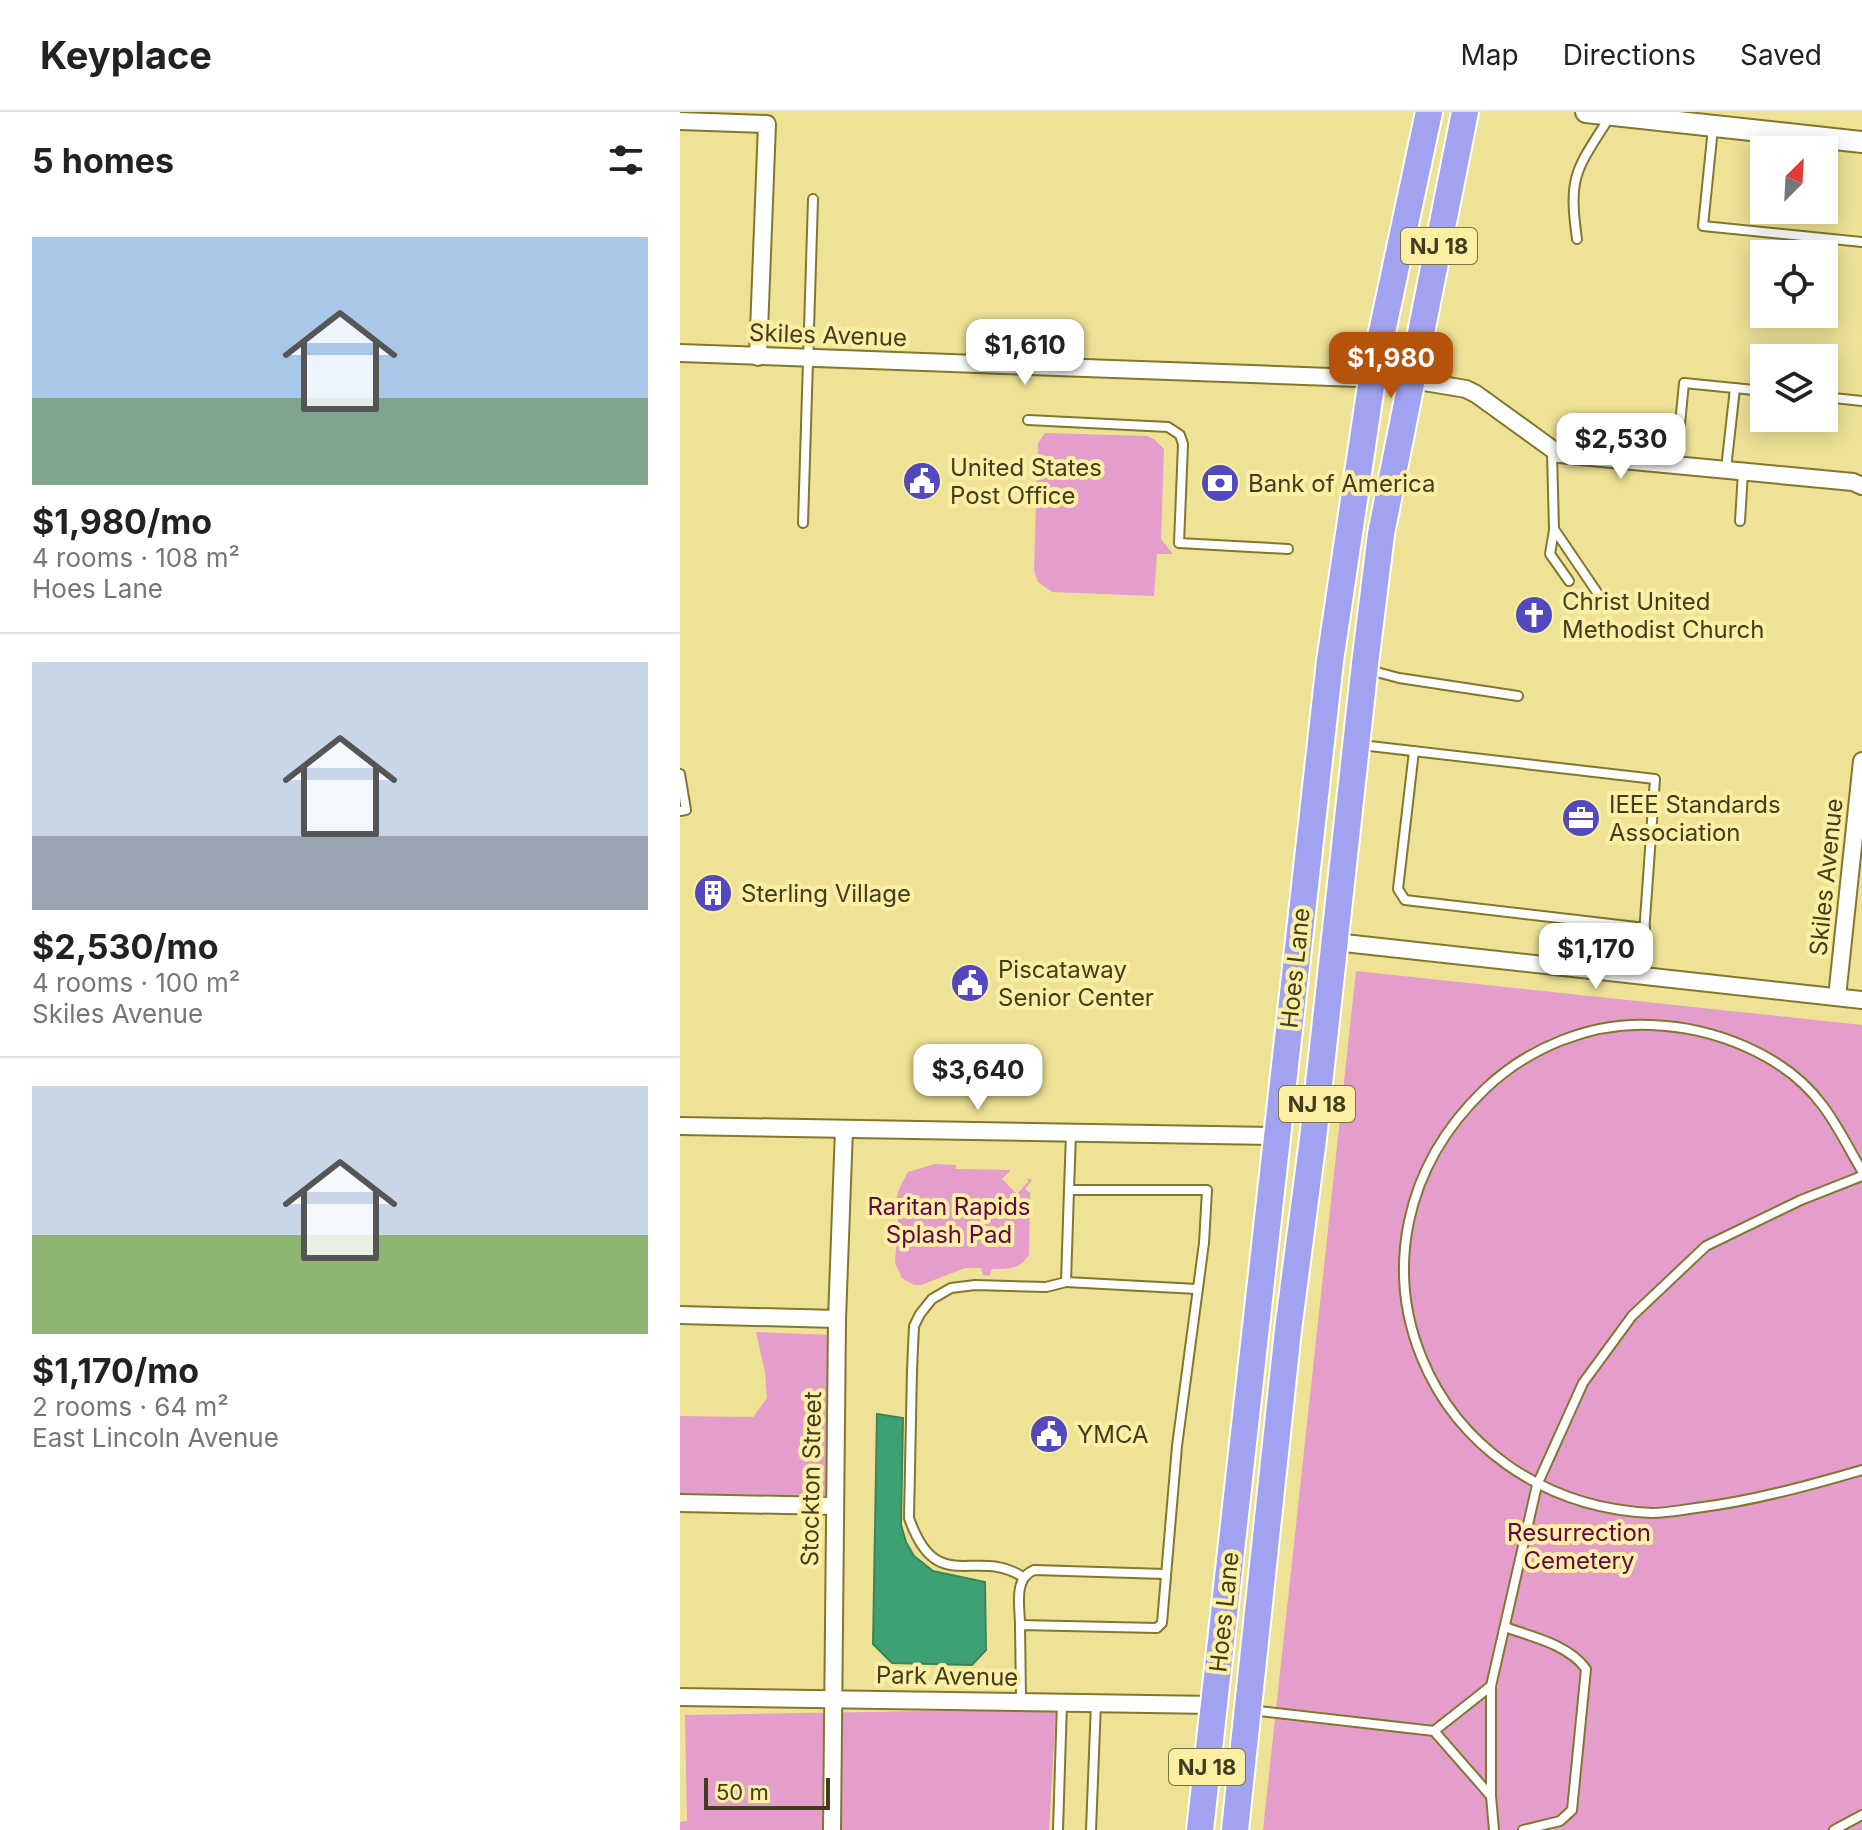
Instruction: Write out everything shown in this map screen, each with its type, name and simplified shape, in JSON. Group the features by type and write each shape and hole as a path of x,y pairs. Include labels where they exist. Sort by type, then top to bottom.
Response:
{"highway":[{"name":"Hoes Lane","path":"1200,1830 1330,661 1372,379 1429,112"},
{"name":"Hoes Lane","path":"1235,1830 1286,1345 1381,534 1465,112"}],"street":[{"path":"1586,112 1862,142"},
{"path":"680,121 767,124 758,357"},
{"name":"Skiles Avenue","path":"680,353 1412,380 1466,389 1552,451 1570,456 1853,482 1862,486"},
{"name":"Skiles Avenue","path":"1837,997 1862,761"},
{"path":"1335,942 1862,1000"},
{"path":"680,1126 1276,1136"},
{"name":"Stockton Street","path":"832,1830 837,1319 844,1129"},
{"path":"680,1315 837,1319"},
{"path":"680,1503 834,1506"},
{"name":"Park Avenue","path":"680,1697 1214,1705"}],"lane":[{"path":"1577,239 1572,193 1575,178 1611,115"},
{"path":"1713,127 1703,226 1862,242"},
{"path":"803,523 813,199"},
{"path":"1676,466 1684,383 1750,390"},
{"path":"1735,388 1734,471 1740,521"},
{"path":"1838,398 1862,401"},
{"path":"1028,420 1168,427 1175,430 1183,444 1179,543 1288,549"},
{"path":"1552,451 1554,529 1550,554 1569,581"},
{"path":"1554,529 1607,607 1587,606 1579,596"},
{"path":"1364,669 1399,678 1518,696"},
{"path":"1356,744 1655,779 1641,976"},
{"path":"1414,751 1398,889 1405,900 1645,928"},
{"path":"680,774 686,810 680,811"},
{"path":"1494,1830 1491,1686 1537,1485 1583,1383 1632,1316 1706,1246 1862,1174 1822,1105 1790,1074 1732,1041 1687,1027 1621,1026 1563,1040 1509,1069 1475,1098 1437,1147 1417,1191 1408,1225 1405,1281 1418,1347 1430,1375 1448,1405 1478,1442 1537,1485 1598,1507 1655,1513 1726,1504 1862,1470"},
{"path":"1066,1282 1071,1134"},
{"path":"1020,1625 1157,1628 1162,1623 1177,1446 1204,1243 1207,1190 1069,1190"},
{"path":"1023,1577 1010,1569 945,1564 930,1557 917,1541 909,1518 914,1326 932,1299 951,1288 975,1285 1046,1287 1066,1282 1197,1289"},
{"path":"1021,1700 1020,1586 1023,1577 1034,1570 1165,1574"},
{"path":"1505,1627 1563,1649 1578,1658 1586,1669 1572,1810 1560,1821 1523,1830"},
{"path":"1434,1731 1491,1686"},
{"path":"1058,1830 1062,1701"},
{"path":"1091,1830 1096,1702"},
{"path":"1249,1710 1434,1731 1491,1796"},
{"path":"1834,1830 1862,1815"}],"green space":[{"path":"1045,433 1147,436 1164,449 1161,539 1173,554 1157,554 1154,596 1052,592 1038,582 1034,570 1038,443"},
{"name":"Resurrection Cemetery","path":"1356,971 1862,1025 1862,1830 1263,1830"},
{"name":"Raritan Rapids Splash Pad","path":"935,1164 956,1165 956,1169 1011,1170 1002,1179 1017,1194 1029,1181 1026,1178 1032,1180 1025,1189 1030,1193 1029,1255 1021,1264 1008,1269 992,1269 989,1276 983,1275 981,1268 965,1268 921,1285 914,1285 902,1278 895,1263 898,1219 895,1204 899,1189 908,1172"},
{"path":"756,1332 830,1335 826,1498 680,1494 680,1416 753,1417 767,1398"},
{"path":"1056,1709 1049,1830 680,1830 680,1822 687,1821 685,1715"}],"shaded area":[{"path":"877,1414 903,1418 901,1525 914,1556 933,1571 985,1582 986,1650 972,1665 892,1663 873,1644"}],"place":[{"name":"United States Post Office","path":"922,481"},
{"name":"Bank of America","path":"1220,483"},
{"name":"Christ United Methodist Church","path":"1534,615"},
{"name":"IEEE Standards Association","path":"1581,818"},
{"name":"Sterling Village","path":"713,893"},
{"name":"Piscataway Senior Center","path":"970,983"},
{"name":"YMCA","path":"1049,1434"}]}
